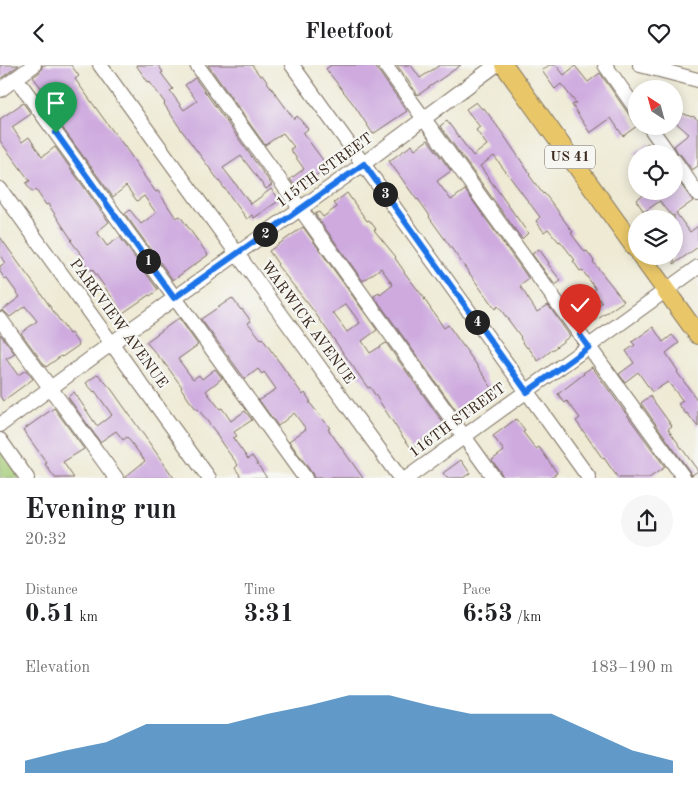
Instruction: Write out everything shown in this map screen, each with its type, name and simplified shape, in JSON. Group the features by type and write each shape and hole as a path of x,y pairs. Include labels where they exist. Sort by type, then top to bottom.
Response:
{"main road":[{"name":"US 41","path":"504,65 628,238"},
{"path":"647,265 698,335"}],"street":[{"path":"0,90 34,65"},
{"name":"WARWICK AVENUE","path":"100,65 400,478"},
{"path":"197,65 494,478"},
{"path":"292,65 589,478"},
{"path":"385,65 684,478"},
{"name":"115TH STREET","path":"0,425 111,343 364,164 496,65"},
{"path":"605,65 628,98"},
{"path":"640,65 698,80"},
{"path":"16,77 305,478"},
{"path":"683,173 698,194"},
{"name":"PARKVIEW AVENUE","path":"0,189 209,478"},
{"name":"116TH STREET","path":"407,478 698,267"},
{"path":"0,319 116,478"},
{"path":"0,440 28,478"}],"green space":[{"path":"0,451 20,478 0,478"}],"building":[{"path":"0,65 19,65 0,79"},
{"path":"43,65 71,65 79,76 75,79 144,176 156,192 158,191 176,218 180,216 208,255 173,280 125,214 130,210 141,224 156,213 144,196 137,201 126,186 113,197 37,93 42,89 33,77 40,72"},
{"path":"136,65 158,65 163,72 161,73 173,89 170,91 184,110 197,101 185,85 195,78 272,185 266,189 241,156 223,168 251,204 271,189 280,200 254,218 252,215 247,219"},
{"path":"208,65 252,65 260,76 262,75 294,119 297,116 308,129 303,133 328,167 297,189 290,179 304,169 290,149 294,147 283,133 265,145"},
{"path":"331,65 374,65 407,111 373,134 354,105 326,69"},
{"path":"397,65 411,65 420,78 440,65 461,65 418,95"},
{"path":"549,65 556,65 564,75 575,66 588,82 600,73 628,113 628,132 623,136 611,118 590,133 572,105 576,103 561,84 555,89 542,71"},
{"path":"476,102 482,109 484,108 529,175 573,232 571,233 585,252 587,251 593,262 624,301 595,321 589,312 602,303 593,291 596,289 582,270 580,271 573,261 575,260 560,241 548,229 544,232 536,221 540,217 494,156 480,166 528,233 522,239 440,126 447,121 473,156 487,145 476,130 480,127 466,109"},
{"path":"23,103 31,114 12,127 22,142 29,137 42,157 55,147 109,222 97,232 107,246 120,237 158,290 123,313 92,269 90,270 82,260 84,258 48,204 46,205 36,190 32,192 26,183 30,181 0,141 0,119"},
{"path":"683,114 693,116 698,120 698,166 692,170 683,158 683,145 675,145 689,134 683,129"},
{"path":"428,140 451,171 437,181 451,200 465,190 529,279 520,286 537,312 548,305 570,336 538,361 498,306 495,309 389,161 412,145 415,149"},
{"path":"683,187 693,201 680,210 667,210 660,201 647,210 643,210 636,200 683,200"},
{"path":"347,193 367,221 369,220 376,229 374,230 396,257 404,272 444,328 448,325 495,392 460,416 374,296 379,293 380,295 393,285 381,268 363,281 315,214 319,212 323,217 337,207 334,203"},
{"path":"683,222 690,232 698,226 698,247 683,258"},
{"path":"303,227 377,330 362,341 370,353 386,343 444,424 412,449 370,387 368,388 313,310 277,265 269,251","holes":["346,304 360,323 347,332 333,313"]},
{"path":"0,237 69,334 71,333 79,345 46,367 21,333 37,321 25,306 10,317 4,311 1,311 20,297 0,272 0,266 5,263 0,255"},
{"path":"539,249 561,281 555,285 532,254"},
{"path":"232,298 251,321 248,323 262,338 303,395 305,393 311,402 309,402 330,428 328,429 363,478 314,478 289,441 306,429 294,413 278,426 259,400 276,389 264,372 262,374 258,369 245,379 201,319"},
{"path":"578,303 586,312 579,318 572,308"},
{"path":"179,318 198,345 178,359 193,379 199,375 202,379 215,369 222,378 206,391 231,421 245,411 252,420 234,432 237,436 233,438 248,459 252,456 267,478 242,478 235,468 238,465 217,434 189,400 166,365 146,342"},
{"path":"653,327 663,342 672,335 679,343 666,353 698,401 698,427 678,404 683,401 668,382 652,392 638,372 625,382 619,374 634,363 626,351 635,345 632,342"},
{"path":"0,334 15,354 6,359 18,375 26,370 33,379 3,401 0,396"},
{"path":"592,367 665,467 649,478 618,478 576,421 580,418 567,401 565,403 558,394"},
{"path":"98,374 112,390 174,478 125,478 145,461 127,437 123,440 116,431 100,442 68,397 74,392 97,426 112,415 95,391 86,383"},
{"path":"650,396 672,426 668,429 698,471 692,475 641,403"},
{"path":"54,408 84,449 63,462 74,478 55,478 45,464 47,463 23,430"},
{"path":"516,419 525,431 523,432 536,449 539,447 557,473 549,478 503,478 492,460 504,451 493,436"},
{"path":"461,460 470,473 463,478 447,478 443,473"}],"route":[{"path":"56,133 174,298 364,164 527,392 589,347 580,335"}]}
